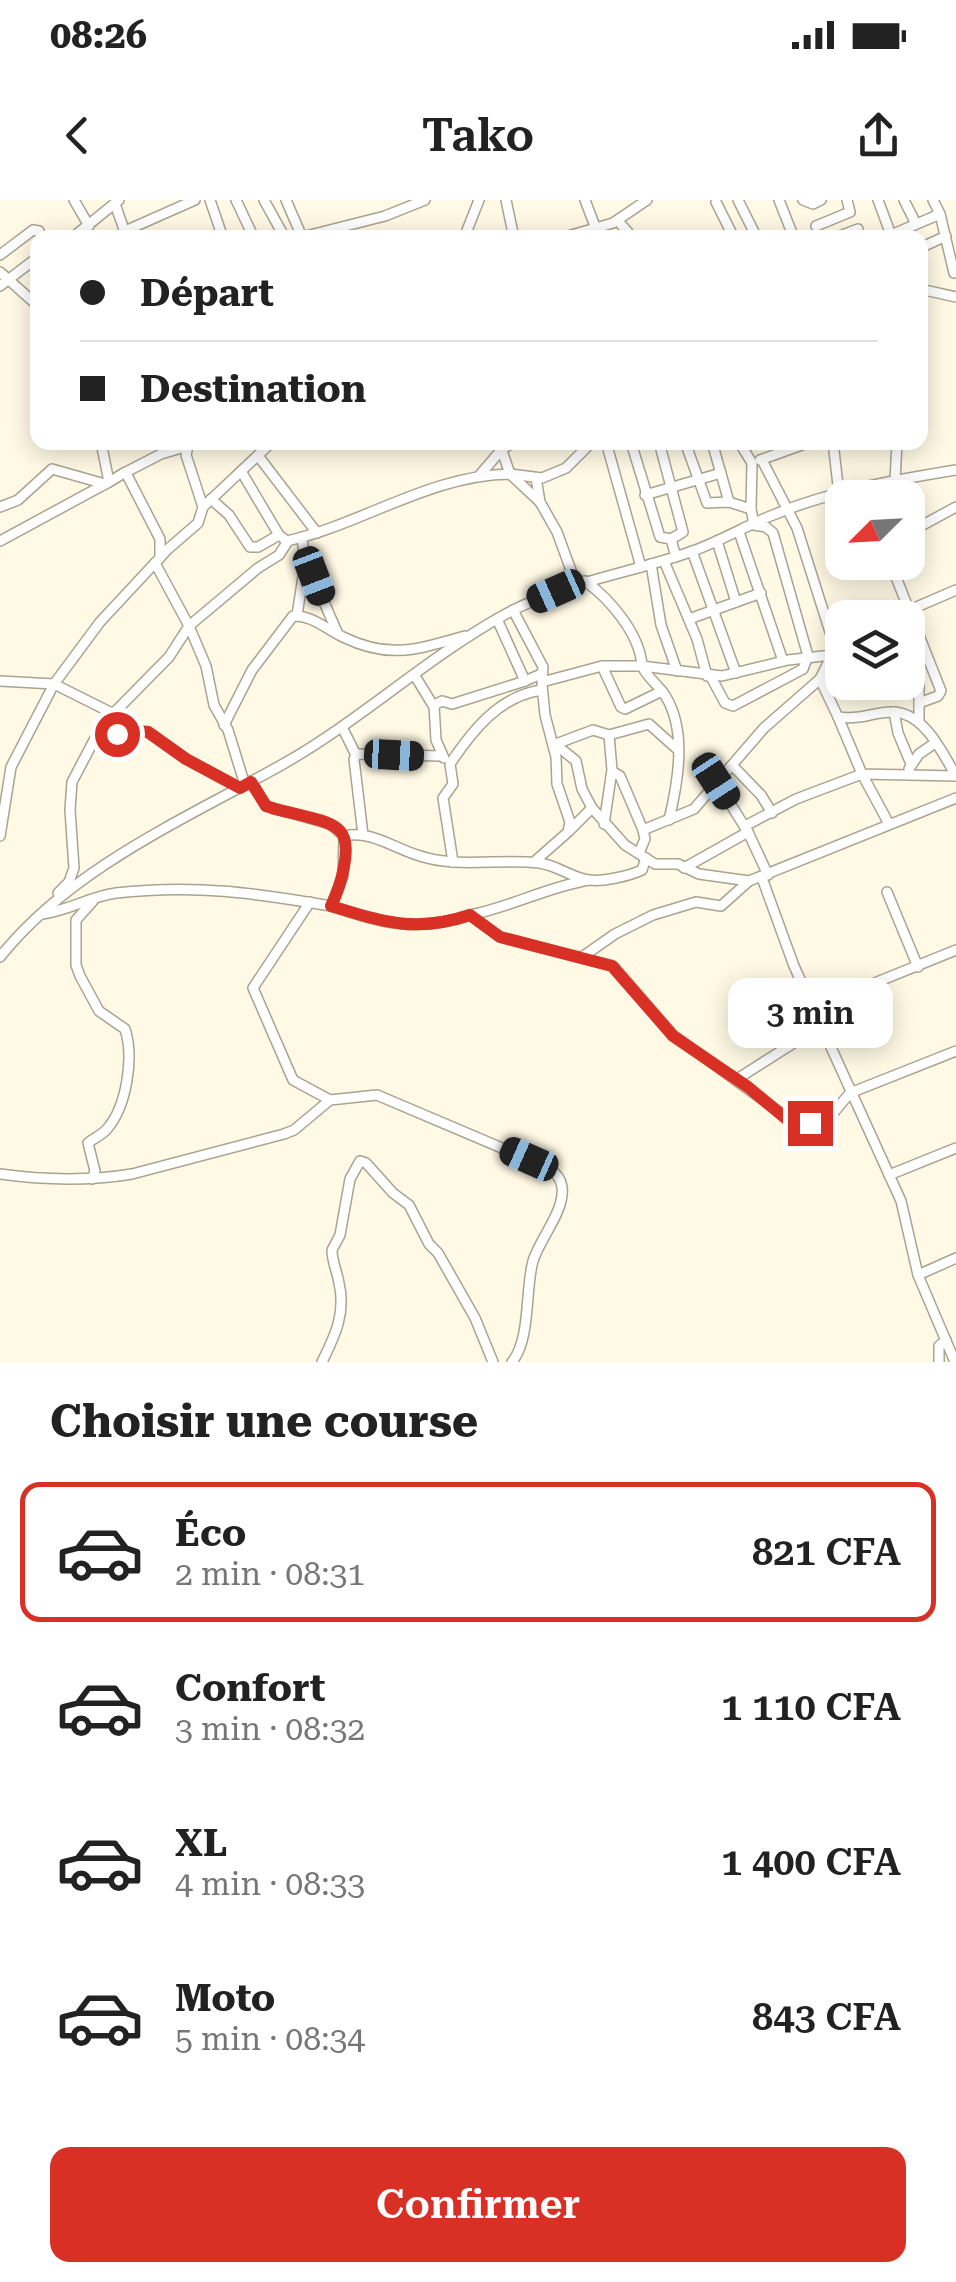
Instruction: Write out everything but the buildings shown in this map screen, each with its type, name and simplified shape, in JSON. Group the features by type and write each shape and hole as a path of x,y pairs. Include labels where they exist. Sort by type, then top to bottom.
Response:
{"street":[{"path":"74,200 89,226"},
{"path":"134,230 196,200"},
{"path":"210,200 220,230"},
{"path":"236,200 250,230"},
{"path":"264,200 278,230"},
{"path":"286,200 297,230"},
{"path":"326,230 385,216 425,200"},
{"path":"467,230 479,200"},
{"path":"506,200 512,230"},
{"path":"585,200 596,229"},
{"path":"592,230 618,221 647,200"},
{"path":"738,200 753,230"},
{"path":"779,200 791,230"},
{"path":"803,200 813,204 822,200"},
{"path":"816,226 850,212 847,200"},
{"path":"878,200 888,230"},
{"path":"904,200 916,224"},
{"path":"933,200 954,273"},
{"path":"83,230 117,202 125,230"},
{"path":"716,202 730,230"},
{"path":"902,230 940,214"},
{"path":"618,221 626,230"},
{"path":"356,222 358,230"},
{"path":"0,255 30,233"},
{"path":"928,244 946,236"},
{"path":"4,283 30,263"},
{"path":"0,272 4,283 30,301"},
{"path":"928,291 956,297"},
{"path":"102,450 107,483"},
{"path":"0,542 173,450"},
{"path":"189,450 186,455 207,503 229,515 250,547 258,547 317,533 428,489 479,476 510,474 536,478 566,468 584,450"},
{"path":"0,836 6,768 54,684 100,622 198,523 207,503 265,450"},
{"path":"479,476 497,450"},
{"path":"501,450 510,474 540,502 580,583 614,606 636,645 647,677 662,692 679,726 669,820"},
{"path":"609,450 677,671"},
{"path":"634,450 660,537 671,539 683,532 661,450"},
{"path":"687,450 707,503 729,502 751,509"},
{"path":"714,450 729,502"},
{"path":"746,450 797,528 825,613"},
{"path":"772,450 774,456"},
{"path":"757,462 789,450"},
{"path":"834,450 837,480"},
{"path":"895,480 897,450"},
{"path":"259,457 317,533"},
{"path":"754,525 751,509 757,462"},
{"path":"0,508 18,500 52,469 107,483"},
{"path":"901,480 956,470"},
{"path":"14,940 16,928 72,876 70,788 112,713 169,657 189,626 280,554 284,538 241,471"},
{"path":"646,495 720,473"},
{"path":"124,474 160,538 157,561 206,666 214,704 246,785"},
{"path":"536,478 540,502"},
{"path":"0,957 40,914 142,842 342,726 497,618 580,583 692,552 786,510 825,498"},
{"path":"925,524 956,507"},
{"path":"664,560 709,676 728,706 804,669 808,656 772,533 766,527 754,525"},
{"path":"739,532 783,661"},
{"path":"224,725 252,670 283,626 297,614 304,556 302,537"},
{"path":"671,539 676,557"},
{"path":"717,541 736,602"},
{"path":"692,552 736,673"},
{"path":"304,556 338,635"},
{"path":"925,603 956,590"},
{"path":"689,619 761,592"},
{"path":"514,610 543,667 557,784 570,822 568,832"},
{"path":"297,614 338,635 396,653 473,634"},
{"path":"497,618 525,680"},
{"path":"434,707 442,701 452,704 525,680 542,682 602,666 642,666 709,676 760,669 825,652"},
{"path":"919,721 919,703 941,691 925,652"},
{"path":"602,666 620,708 625,710 662,692"},
{"path":"760,669 767,690"},
{"path":"643,830 694,809 764,728 820,680 825,671"},
{"path":"415,676 434,707 436,740 453,784 443,798 453,862"},
{"path":"820,680 889,824"},
{"path":"0,681 54,684 112,713"},
{"path":"446,760 487,716 532,692 542,682"},
{"path":"779,682 791,704"},
{"path":"838,717 861,719 894,712 919,721 956,776"},
{"path":"894,712 910,768"},
{"path":"554,745 597,730 610,735 649,724 677,749"},
{"path":"342,726 356,755 363,835"},
{"path":"97,736 127,730 148,732 186,759 246,785 266,806 330,824 344,836 363,835 417,856 453,862 554,865 589,880"},
{"path":"604,824 610,735"},
{"path":"910,768 935,743"},
{"path":"554,745 578,763 582,790 592,808 626,845 654,864 678,864 698,874 748,882"},
{"path":"356,755 360,752 446,760"},
{"path":"732,765 772,813"},
{"path":"684,868 796,799 862,774 910,768 956,776"},
{"path":"40,914 62,911 98,896 185,887 310,902 381,923 402,925 434,924 508,907 556,887 642,870 643,830 620,776 614,773 610,778"},
{"path":"716,781 747,829 814,1008 901,1201 918,1275 955,1362"},
{"path":"582,957 623,929 654,915 696,902 721,906 748,882 956,798"},
{"path":"534,862 592,808"},
{"path":"331,906 343,876 344,836"},
{"path":"887,892 918,967"},
{"path":"92,1178 95,1171 88,1142 104,1132 114,1118 130,1054 125,1029 99,1011 76,964 76,920 98,896"},
{"path":"310,902 253,988 293,1080 330,1100"},
{"path":"470,915 500,937 612,966 673,1036 799,1126 835,1112 850,1093 956,1051"},
{"path":"814,1008 956,950"},
{"path":"737,1079 822,1024"},
{"path":"0,1174 31,1179 132,1174 284,1134 330,1100 378,1095 556,1173 563,1190 532,1265 520,1345 512,1362"},
{"path":"889,1175 956,1148"},
{"path":"322,1362 337,1335 340,1319 340,1285 332,1250 340,1235 350,1179 360,1161 409,1204 476,1318 493,1362"},
{"path":"918,1275 956,1258"},
{"path":"939,1362 939,1346 946,1340"}],"route":[{"path":"117,734 127,730 148,732 186,759 240,788 251,782 266,806 338,829 344,836 343,876 331,906 381,923 402,925 450,922 470,915 500,937 612,966 673,1036 748,1087 790,1122 799,1126 810,1123"}]}
